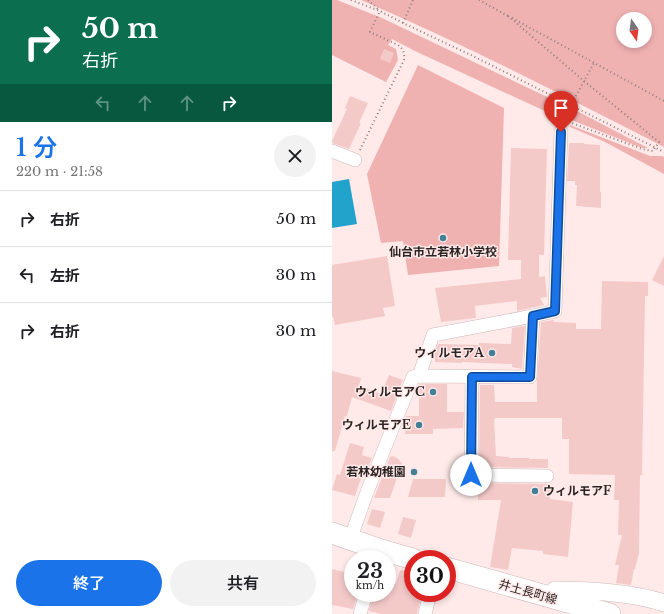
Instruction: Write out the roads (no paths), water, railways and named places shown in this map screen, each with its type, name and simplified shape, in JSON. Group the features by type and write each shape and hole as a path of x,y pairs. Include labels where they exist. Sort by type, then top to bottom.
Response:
{"main road":[{"path":"341,537 368,550"},
{"name":"井土長町線","path":"456,571 610,614"}],"street":[{"path":"419,376 433,335 555,311 563,123"},
{"path":"332,151 355,160"},
{"path":"341,537 367,492 412,377 530,377 533,316"},
{"path":"472,377 471,475 547,476"},
{"path":"551,598 555,590 579,590 639,596 664,603"},
{"path":"360,614 363,602"},
{"path":"425,614 428,602"}],"water":[{"path":"349,179 357,224 332,228 332,182"}],"place":[{"name":"仙台市立若林小学校","path":"443,238"},
{"name":"ウィルモアA","path":"492,353"},
{"name":"ウィルモアC","path":"433,392"},
{"name":"ウィルモアE","path":"419,425"},
{"name":"若林幼稚園","path":"414,472"},
{"name":"ウィルモアF","path":"535,491"}]}
